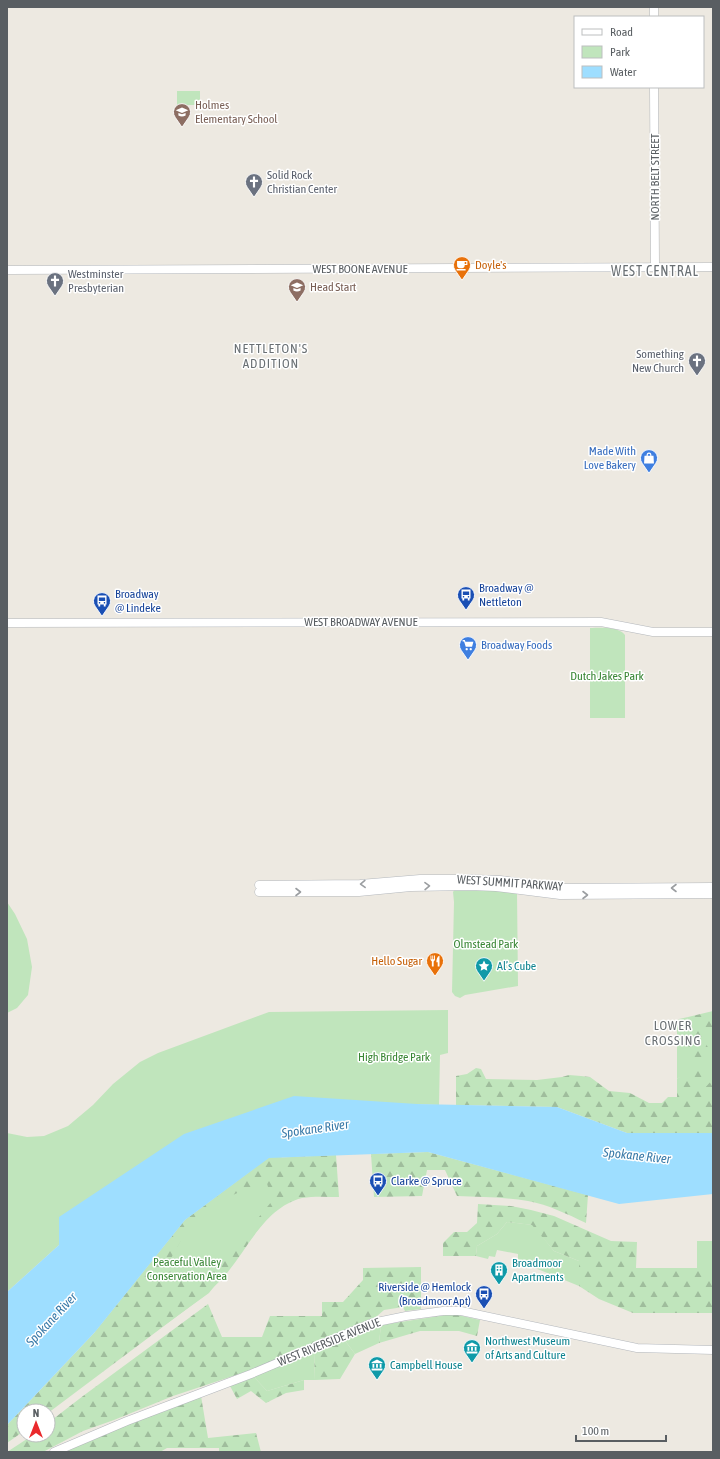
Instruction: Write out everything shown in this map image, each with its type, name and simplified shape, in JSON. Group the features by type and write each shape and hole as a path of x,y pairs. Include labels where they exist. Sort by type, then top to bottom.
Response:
{"street":[{"name":"NORTH BELT STREET","path":"654,88 655,267"},
{"name":"WEST BOONE AVENUE","path":"7,270 713,267"},
{"name":"WEST BROADWAY AVENUE","path":"7,623 602,622 653,632 713,632"},
{"name":"WEST SUMMIT PARKWAY","path":"713,887 565,888 500,880 415,879 360,884 259,888 364,891 411,886 470,886 496,887 566,895 713,894"},
{"name":"WEST RIVERSIDE AVENUE","path":"54,1452 127,1421 238,1379 372,1323 397,1317 443,1311 461,1312 637,1348 713,1350"}],"green space":[{"path":"177,91 200,91 200,105 177,105"},
{"name":"Dutch Jakes Park","path":"590,628 618,630 625,635 625,718 590,718"},
{"name":"Olmstead Park","path":"455,889 517,892 518,986 465,995 460,998 455,996 452,992 453,892"},
{"path":"7,902 15,914 27,939 32,967 28,995 17,1008 7,1013"},
{"name":"High Bridge Park","path":"448,1010 448,1053 440,1055 439,1105 417,1104 59,1245 7,1292 7,1133 27,1137 44,1136 68,1126 93,1105 113,1084 140,1062 158,1053 269,1012"},
{"path":"713,1011 713,1030 707,1031 705,1036 706,1043 710,1051 708,1058 701,1059 702,1078 698,1080 692,1076 692,1058 695,1052 688,1046 686,1036 688,1017"},
{"path":"688,1017 687,1024 713,1019 713,1133 680,1077 677,1079 677,1022 679,1019"},
{"path":"476,1068 481,1069 486,1079 537,1080 569,1075 590,1077 609,1091 630,1093 649,1103 662,1103 668,1097 677,1097 677,1079 686,1072 689,1074 689,1083 703,1090 713,1079 713,1133 627,1133 557,1107 456,1105 456,1076 467,1074"},
{"path":"428,1152 588,1195 586,1223 551,1207 528,1201 457,1196 445,1170 427,1170 422,1196 374,1197 371,1154"},
{"name":"Peaceful Valley Conservation Area","path":"336,1155 339,1197 302,1198 289,1203 278,1210 259,1229 225,1276 208,1293 56,1407 56,1403 28,1403 95,1332 185,1220 269,1158","holes":["266,1180 272,1201 217,1268 178,1275 168,1264 187,1229 222,1200"]},
{"name":"Peaceful Valley Conservation Area","path":"268,1158 299,1197 279,1206 264,1222 209,1293 148,1337 95,1332 185,1220"},
{"path":"478,1204 511,1206 531,1210 554,1216 611,1241 637,1242 636,1268 713,1268 713,1313 633,1313 599,1299 579,1286 579,1261 554,1251 532,1225 507,1222 497,1234 477,1246 476,1256 443,1256 443,1243 454,1232 467,1232 477,1223"},
{"path":"507,1222 533,1225 554,1251 579,1261 579,1286 518,1261 518,1254 497,1250 495,1257 489,1256 488,1259 476,1256 477,1246 497,1234"},
{"path":"697,1241 713,1241 713,1268 697,1268"},
{"path":"421,1267 421,1309 405,1311 403,1307 384,1310 376,1317 251,1370 173,1396 83,1431 43,1452 7,1452 21,1443 56,1443 56,1417 208,1304 222,1337 262,1337 270,1316 322,1316 322,1302 343,1302 363,1280 363,1268"},
{"path":"446,1315 458,1315 480,1320 477,1336 459,1331 420,1331 379,1343 381,1325"},
{"path":"381,1325 379,1343 355,1354 343,1338"},
{"path":"343,1338 355,1354 340,1379 315,1380 314,1350"},
{"path":"314,1350 315,1380 304,1380 267,1391 253,1376"},
{"path":"253,1376 267,1391 304,1380 304,1390 286,1393 266,1403 251,1391 237,1399 230,1386"},
{"path":"201,1396 208,1438 256,1433 261,1452 219,1452 219,1448 167,1448 160,1452 59,1452"},
{"name":"Peaceful Valley Conservation Area","path":"16,1415 16,1437 7,1443 7,1425"}],"water":[{"name":"Spokane River","path":"294,1096 417,1104 557,1107 627,1133 713,1133 713,1194 619,1204 428,1152 269,1158 185,1220 95,1332 28,1403 16,1403 16,1415 7,1425 7,1292 59,1245 59,1217 184,1134"}],"place":[{"name":"Holmes Elementary School","path":"182,127"},
{"name":"Solid Rock Christian Center","path":"254,197"},
{"name":"Doyle's","path":"462,280"},
{"name":"Westminster Presbyterian","path":"55,296"},
{"name":"Head Start","path":"297,302"},
{"name":"Something New Church","path":"697,376"},
{"name":"Made With Love Bakery","path":"649,473"},
{"name":"Broadway @ Nettleton","path":"466,610"},
{"name":"Broadway @ Lindeke","path":"102,616"},
{"name":"Broadway Foods","path":"468,660"},
{"name":"Hello Sugar","path":"435,976"},
{"name":"Al’s Cube","path":"484,981"},
{"name":"Clarke @ Spruce","path":"378,1196"},
{"name":"Broadmoor Apartments","path":"499,1285"},
{"name":"Riverside @ Hemlock (Broadmoor Apt)","path":"484,1309"},
{"name":"Northwest Museum of Arts and Culture","path":"472,1363"},
{"name":"Campbell House","path":"377,1380"}],"district":[{"name":"WEST CENTRAL","path":"655,271"},
{"name":"NETTLETON'S ADDITION","path":"271,356"},
{"name":"LOWER CROSSING","path":"673,1032"}]}
